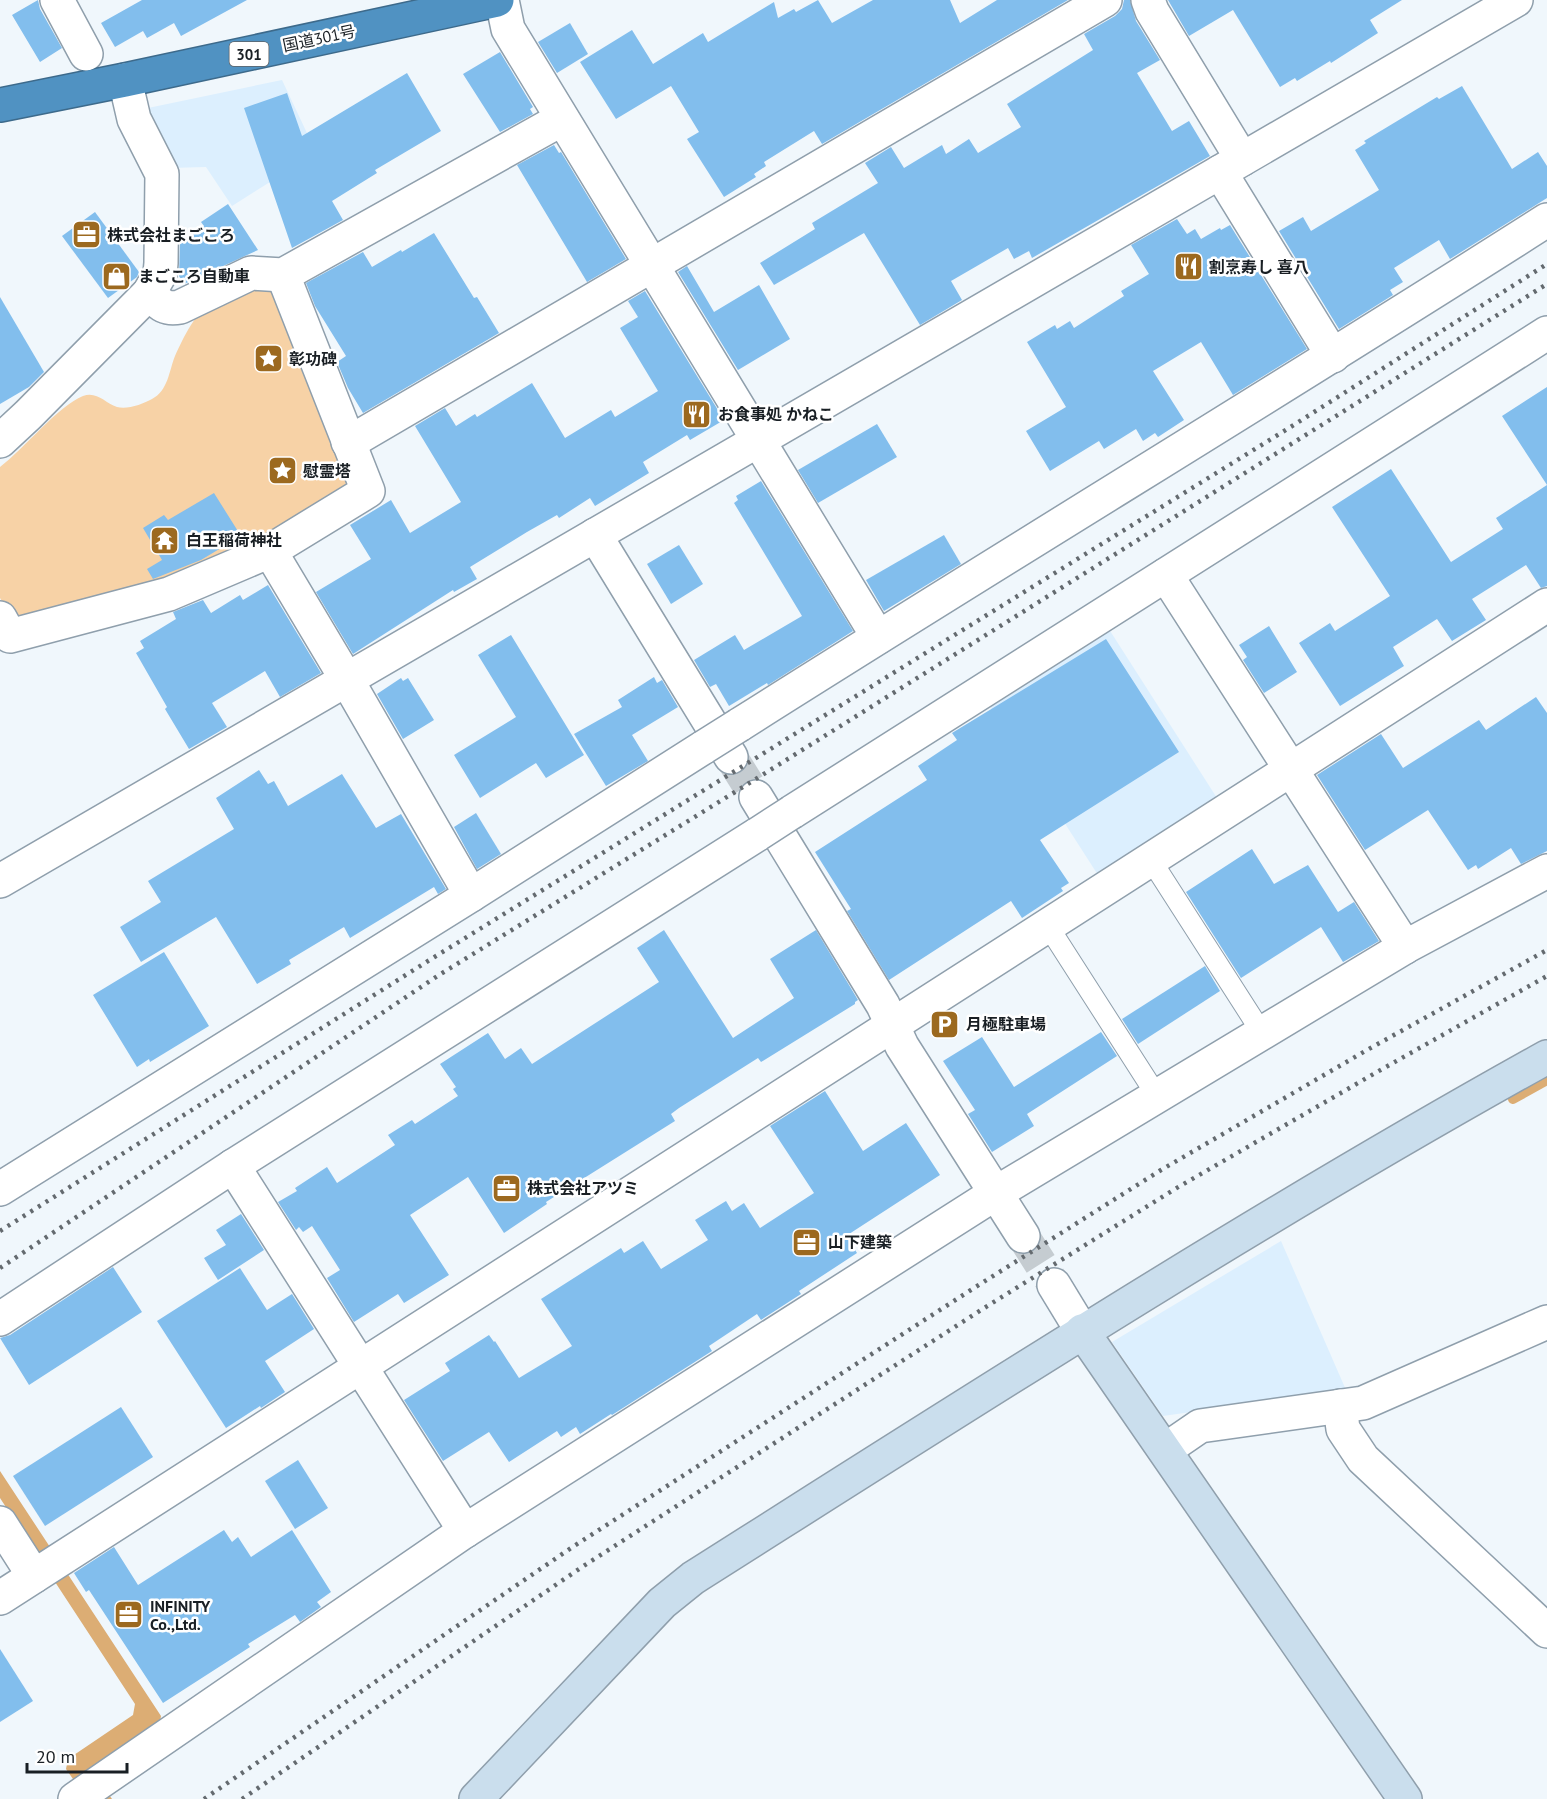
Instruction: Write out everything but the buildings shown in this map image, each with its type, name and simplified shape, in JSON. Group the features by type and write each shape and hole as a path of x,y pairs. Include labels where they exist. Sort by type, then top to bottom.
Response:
{"highway":[{"name":"国道301号","path":"0,105 497,0"}],"street":[{"path":"57,0 86,54"},
{"path":"502,0 508,29 878,637"},
{"path":"348,442 1105,0"},
{"path":"1148,0 1231,165 1333,356"},
{"path":"0,881 1516,0"},
{"path":"0,441 149,293 160,274 162,174 134,119 125,80"},
{"path":"149,293 169,309 180,307 250,273 283,275 562,119"},
{"path":"0,1189 471,895 718,752 739,725 1333,356 1547,220"},
{"path":"0,618 10,636 168,594 270,551 368,491 283,275"},
{"path":"0,1319 233,1166 1547,333"},
{"path":"595,535 718,752"},
{"path":"270,551 471,895"},
{"path":"1166,575 1405,947"},
{"path":"0,1598 1547,606"},
{"path":"756,797 883,1005 902,1046 1023,1236"},
{"path":"86,1791 465,1531 996,1193 1405,947 1547,871"},
{"path":"476,1799 677,1590 1082,1331 1374,1156 1547,1057"},
{"path":"233,1166 465,1531"},
{"path":"1054,1285 1082,1331 1405,1799"},
{"path":"1165,1450 1200,1426 1363,1402 1547,1322"},
{"path":"1340,1406 1343,1429 1363,1459 1547,1631"},
{"path":"0,1523 46,1568"}],"lane":[{"path":"1151,860 1262,1033"},
{"path":"1048,926 1157,1096"}],"shaded area":[{"path":"282,80 314,148 270,182 232,206 206,167 170,168 144,117 148,108"},
{"path":"268,285 279,295 348,478 343,491 333,501 165,585 18,621 7,610 0,598 0,467 52,418 83,396 93,395 117,407 125,408 152,399 165,386 186,333 208,305 234,294"},
{"path":"1105,623 1217,798 1098,875 985,699"},
{"path":"1281,1241 1346,1390 1163,1416 1112,1342"},
{"path":"0,1471 161,1716 159,1727 93,1772 112,1799 87,1799 66,1769 68,1759 133,1715 135,1704 0,1498"}],"waterway":[{"path":"1513,1099 1547,1080"}],"tunnel":[{"path":"731,757 756,797"},
{"path":"1023,1236 1054,1285"}],"railway":[{"path":"0,1231 428,961 1289,428 1547,264"},
{"path":"0,1268 439,975 1547,284"},
{"path":"204,1799 574,1546 974,1288 1161,1170 1367,1050 1547,950"},
{"path":"242,1799 582,1567 981,1310 1175,1189 1547,976"}],"place":[{"name":"株式会社まごころ","path":"86,235"},
{"name":"割烹寿し 喜八","path":"1188,267"},
{"name":"まごころ自動車","path":"117,276"},
{"name":"彰功碑","path":"268,359"},
{"name":"お食事処 かねこ","path":"697,414"},
{"name":"慰霊塔","path":"282,471"},
{"name":"白王稲荷神社","path":"165,540"},
{"name":"月極駐車場","path":"945,1024"},
{"name":"株式会社アツミ","path":"506,1188"},
{"name":"山下建築","path":"807,1242"},
{"name":"INFINITY Co.,Ltd.","path":"129,1615"}]}
